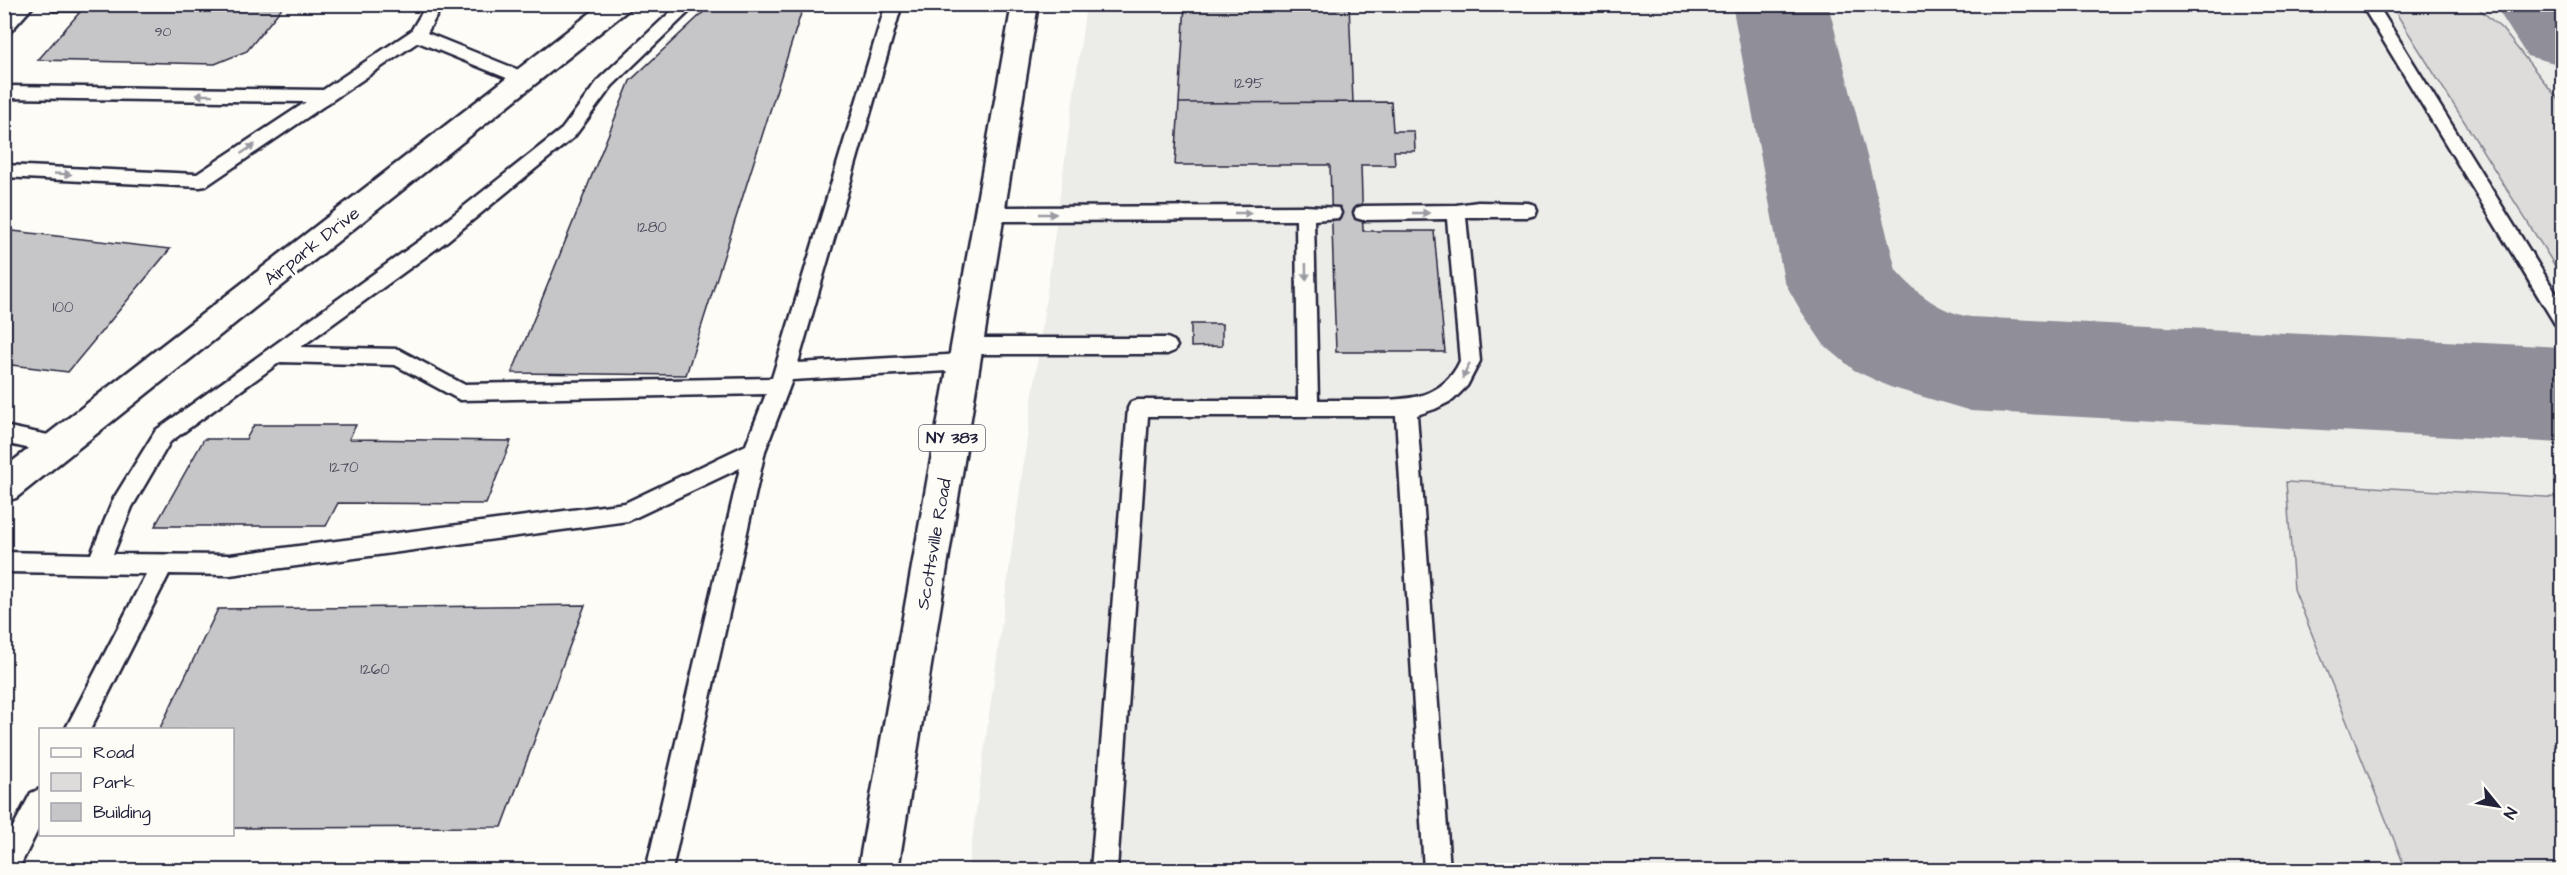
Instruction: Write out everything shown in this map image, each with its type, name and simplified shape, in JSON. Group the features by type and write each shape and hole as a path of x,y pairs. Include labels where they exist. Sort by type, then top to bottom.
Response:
{"main road":[{"name":"Airpark Drive","path":"4,488 619,4"},
{"name":"Scottsville Road","path":"878,870 1025,4"}],"lane":[{"path":"4,28 27,4"},
{"path":"4,171 200,181 417,35 435,4"},
{"path":"98,564 122,504 163,436 440,237 568,133 606,82 689,4"},
{"path":"659,870 754,451 782,379 894,4"},
{"path":"2369,4 2562,319"},
{"path":"417,35 525,79"},
{"path":"4,92 325,96"},
{"path":"1363,213 1456,212 1478,209 1528,210"},
{"path":"1104,870 1138,408 1406,408 1429,404 1447,394 1461,380 1470,361 1456,212"},
{"path":"1305,213 1308,408"},
{"path":"990,214 1332,213"},
{"path":"277,354 398,357 460,392 782,379 966,354 1167,346"},
{"path":"1406,408 1437,870"},
{"path":"4,434 58,446"},
{"path":"4,562 162,566 242,563 628,512 754,451"},
{"path":"78,728 162,566"},
{"path":"5,870 39,803"}],"shaded area":[{"path":"1086,5 2562,5 2562,870 968,870"}],"green space":[{"path":"2391,5 2475,5 2502,29 2562,104 2562,277"},
{"path":"2286,482 2562,498 2562,870 2406,870 2294,589"}],"building":[{"path":"60,4 285,4 247,51 215,64 38,60 80,12 53,12"},
{"path":"712,4 804,4 686,375 512,373 630,81"},
{"path":"1185,4 1349,4 1353,102 1179,103"},
{"path":"1391,102 1393,131 1414,131 1415,151 1394,151 1395,165 1361,165 1363,231 1434,231 1445,352 1336,352 1330,165 1175,165 1179,103"},
{"path":"4,230 170,249 68,372 4,364"},
{"path":"1191,324 1222,324 1222,346 1191,347"},
{"path":"254,425 356,425 349,439 511,441 486,504 338,503 326,526 155,526 204,439 246,439"},
{"path":"585,605 502,827 234,828 234,728 160,728 218,609"}],"taxiway":[{"path":"1780,4 1841,281 1865,314 1880,327 1913,347 1932,355 1971,364 2562,395"},
{"path":"2542,4 2562,34"}]}
